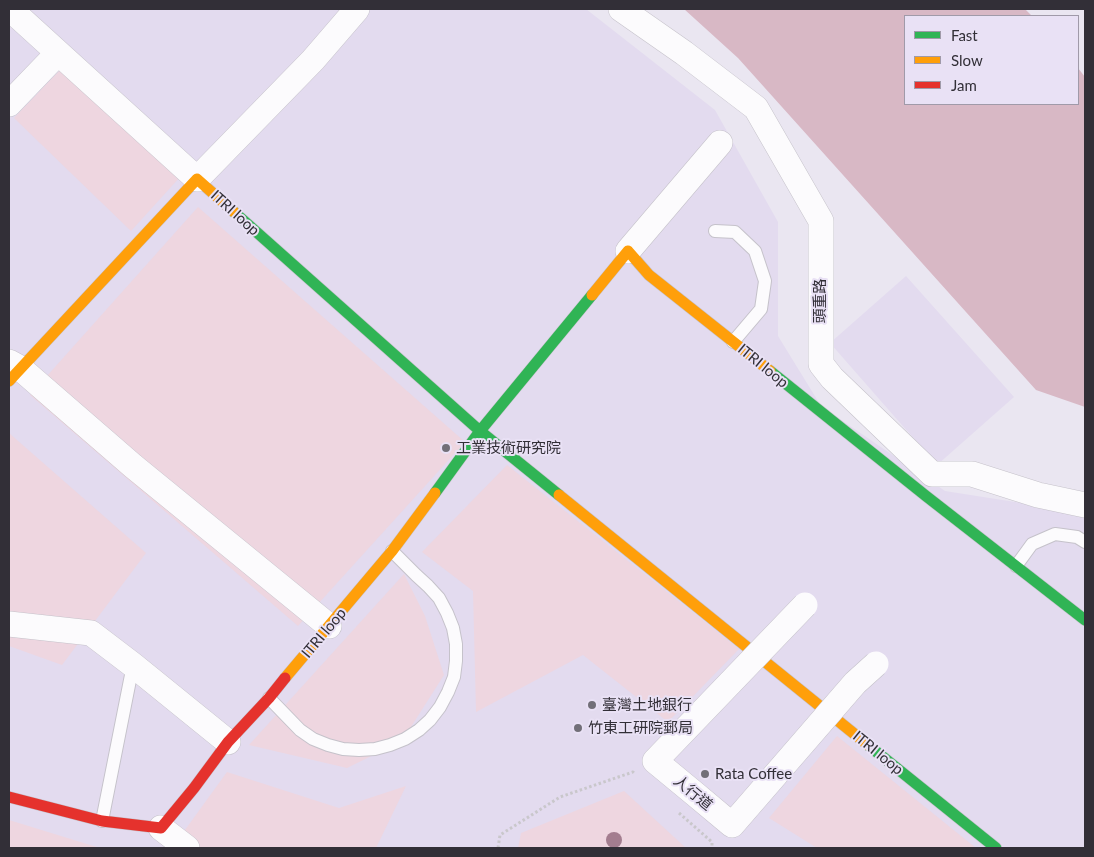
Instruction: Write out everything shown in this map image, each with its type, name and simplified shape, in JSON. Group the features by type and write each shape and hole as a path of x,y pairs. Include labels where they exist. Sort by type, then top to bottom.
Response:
{"street":[{"path":"10,9 197,179 313,60 357,9"},
{"name":"頭重路","path":"622,9 756,108 821,221 821,364 832,378 932,474 972,474 1038,495 1085,505"},
{"path":"9,104 58,53"},
{"path":"628,250 720,143"},
{"name":"ITRI loop","path":"13,370 197,179 480,431 996,848"},
{"name":"ITRI loop","path":"162,828 228,742 269,698 392,551 480,431 628,250 649,275 1085,620"},
{"path":"13,370 329,626"},
{"name":"人行道","path":"805,605 655,761 732,825 855,684 876,664"},
{"path":"9,624 91,633 228,742"},
{"path":"9,797 102,821 162,828 187,848"}],"lane":[{"path":"715,231 735,232 756,251 765,281 761,309 733,342"},
{"path":"1016,566 1032,544 1054,534 1077,537 1085,542"},
{"path":"269,698 300,730 313,739 343,749 375,749 390,745 405,739 430,720 444,700 454,677 456,644 453,628 439,598 392,551"},
{"path":"102,821 133,665"}],"path":[{"path":"498,848 500,835 560,797 634,772 641,779"},
{"path":"677,811 712,842 712,848"}],"shaded area":[{"name":"工業技術研究院","path":"9,9 586,9 715,110 778,222 778,336 821,406 945,491 1085,513 1085,848 9,848"},
{"path":"684,9 1025,9 1031,15 904,15 904,105 1079,105 1079,69 1085,77 1085,407 1036,390 738,58"},
{"path":"61,69 181,176 131,231 14,118"},
{"path":"198,207 465,442 298,626 30,395"},
{"path":"906,276 1014,397 937,465 830,343"},
{"path":"9,433 146,553 62,665 9,646"},
{"path":"507,465 739,649 668,722 583,655 476,712 473,591 422,552"},
{"path":"404,574 425,616 444,675 402,741 347,768 249,745"},
{"path":"837,736 976,848 817,848 769,818"},
{"path":"227,772 339,808 406,786 376,848 185,848 177,841"},
{"path":"624,791 686,848 518,848 521,833"},
{"path":"9,820 100,848 9,848"}],"traffic: fast":[{"path":"234,212 480,431 559,495"},
{"path":"435,493 480,431 592,295"},
{"path":"770,371 1085,620"},
{"path":"868,745 996,848"}],"traffic: slow":[{"path":"9,381 197,179 234,212"},
{"path":"592,295 628,251 649,275 770,371"},
{"path":"285,678 392,551 435,493"},
{"path":"559,495 868,745"}],"traffic: jam":[{"path":"9,797 102,821 161,828 228,742 285,678"}],"place":[{"name":"工業技術研究院","path":"446,448"},
{"name":"臺灣土地銀行","path":"592,705"},
{"name":"竹東工研院郵局","path":"578,728"},
{"name":"Rata Coffee","path":"705,774"}]}
